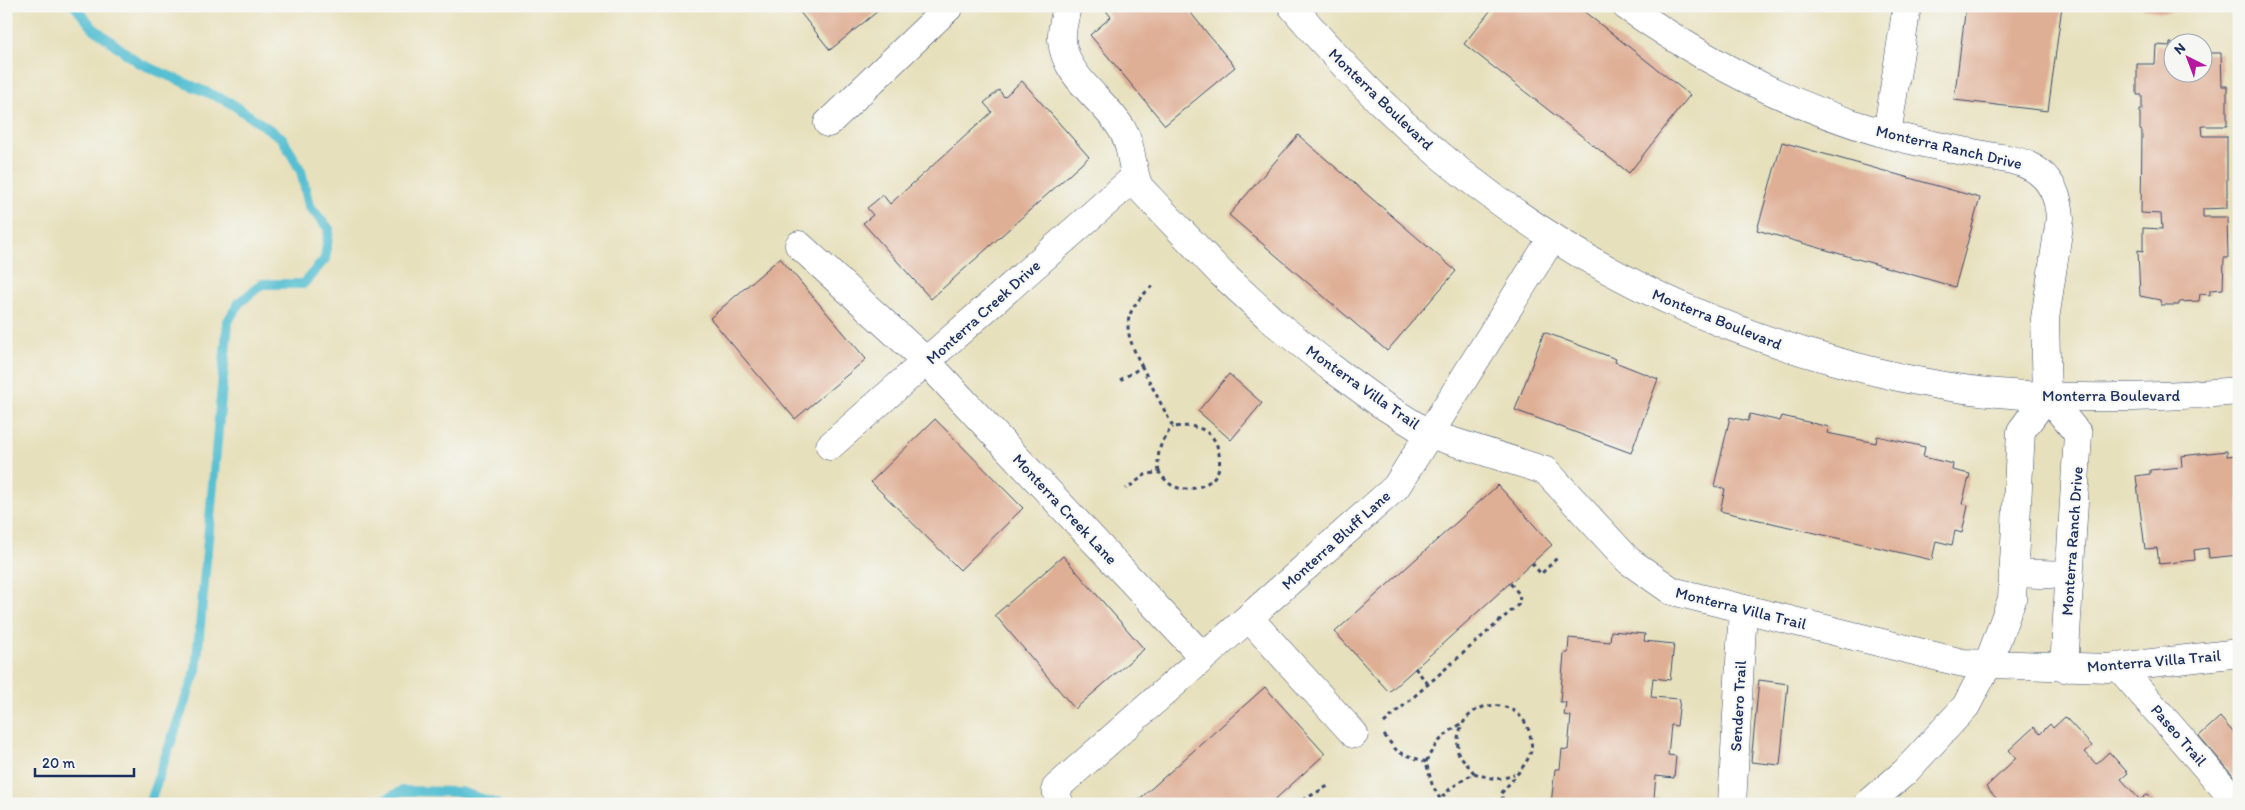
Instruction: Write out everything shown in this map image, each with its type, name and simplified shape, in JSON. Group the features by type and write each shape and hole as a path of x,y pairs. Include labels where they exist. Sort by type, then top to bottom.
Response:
{"street":[{"path":"828,124 950,6"},
{"name":"Monterra Villa Trail","path":"1067,6 1062,39 1066,58 1076,76 1116,120 1124,133 1139,187 1221,273 1273,321 1329,366 1373,398 1429,434 1546,471 1629,561 1672,592 1953,661 2064,668 2119,667 2239,653"},
{"name":"Monterra Boulevard","path":"1292,6 1366,90 1413,134 1462,175 1552,238 1626,280 1684,308 1744,333 1805,353 1868,370 1931,384 1995,392 2047,396 2125,398 2239,391"},
{"name":"Monterra Ranch Drive","path":"1626,6 1670,36 1718,65 1770,91 1822,113 1887,134 1932,145 2021,162 2038,171 2052,186 2059,205 2060,219 2045,319 2047,396 2078,434 2064,668"},
{"path":"1887,134 1906,6"},
{"name":"Monterra Creek Drive","path":"830,446 1135,177"},
{"name":"Monterra Bluff Lane","path":"1057,796 1204,658 1396,487 1552,238"},
{"name":"Monterra Creek Lane","path":"799,245 927,362 1204,658"},
{"path":"1868,804 1905,772 1966,706 1988,664 2012,599 2021,431 2047,396"},
{"path":"2013,573 2069,576"},
{"name":"Sendero Trail","path":"1732,804 1743,609"},
{"path":"1250,618 1366,731"},
{"name":"Paseo Trail","path":"2119,667 2238,804"}],"path":[{"path":"1155,283 1139,298 1127,319 1129,340 1173,427"},
{"path":"1120,380 1142,367"},
{"path":"1189,425 1210,433 1218,448 1220,461 1217,473 1203,486 1182,489 1170,484 1159,472 1157,461 1159,448 1166,434 1173,427 1189,425"},
{"path":"1126,489 1146,475 1159,472"},
{"path":"1532,563 1541,574 1559,556"},
{"path":"1366,731 1428,684 1519,604 1520,595 1510,583"},
{"path":"1415,668 1428,684"},
{"path":"1440,798 1432,784 1426,762 1433,745 1447,732 1464,722 1475,710 1492,705 1510,708 1525,721 1532,739 1530,753 1501,794 1504,804"},
{"path":"1464,722 1459,734 1458,753 1474,773 1491,779 1505,779 1516,773"},
{"path":"1384,735 1398,752 1426,762"},
{"path":"1438,804 1440,798 1474,773"},
{"path":"1296,804 1328,786"}],"building":[{"path":"795,6 884,6 830,50"},
{"path":"1105,6 1185,6 1235,67 1165,125 1090,35 1111,17 1104,8"},
{"path":"1494,6 1577,6 1690,95 1629,173 1464,44"},
{"path":"1966,6 2062,6 2048,111 1954,100"},
{"path":"2143,6 2183,6 2182,11 2162,12 2143,9"},
{"path":"2156,45 2162,45 2162,82 2212,82 2212,53 2221,53 2222,86 2227,86 2227,126 2202,126 2203,136 2227,136 2227,208 2203,209 2203,217 2227,217 2228,258 2224,258 2223,289 2210,290 2210,295 2200,294 2199,301 2179,302 2179,305 2161,305 2160,300 2140,296 2138,250 2143,251 2143,228 2162,229 2161,214 2141,213 2142,131 2140,130 2140,110 2142,110 2142,95 2137,95 2137,64 2155,64"},
{"path":"1022,81 1089,157 931,299 863,223 873,215 867,208 883,195 890,204 992,112 984,103 999,90 1004,97"},
{"path":"1298,135 1456,271 1387,351 1229,215"},
{"path":"1782,142 1980,198 1955,287 1757,230"},
{"path":"780,258 866,359 795,419 710,318"},
{"path":"1544,332 1616,359 1615,362 1658,379 1631,453 1515,410"},
{"path":"1229,374 1262,403 1231,440 1198,411"},
{"path":"1750,414 1780,421 1782,416 1829,427 1827,433 1876,443 1877,436 1925,447 1923,457 1953,464 1952,470 1970,474 1962,504 1968,506 1962,533 1955,531 1952,545 1936,541 1932,560 1720,511 1725,489 1714,486 1730,417 1748,421"},
{"path":"935,419 1023,508 960,570 871,482"},
{"path":"2227,451 2227,456 2239,455 2239,555 2209,558 2208,548 2194,550 2195,560 2159,564 2157,548 2145,549 2136,476 2150,474 2150,470 2182,467 2181,456"},
{"path":"1498,485 1552,545 1389,692 1335,632"},
{"path":"1063,556 1144,649 1075,709 995,615"},
{"path":"1611,631 1645,634 1644,641 1674,644 1670,680 1653,678 1651,697 1680,699 1677,726 1671,725 1668,755 1676,756 1674,778 1656,776 1654,798 1666,799 1666,804 1551,804 1555,769 1560,769 1562,749 1568,750 1571,716 1564,715 1566,702 1560,702 1564,653 1568,653 1569,638 1610,642"},
{"path":"1759,680 1788,684 1780,765 1751,762"},
{"path":"1265,687 1325,754 1270,804 1134,804"},
{"path":"2065,717 2092,746 2085,752 2096,764 2109,752 2128,773 2121,779 2140,800 2148,794 2157,804 1991,804 1997,799 1986,787 2016,758 2009,750 2034,727 2040,734 2050,724 2053,728"},
{"path":"2220,717 2239,739 2239,782 2199,736"}],"waterway":[{"path":"75,6 93,28 139,63 229,102 282,138 301,171 309,206 329,229 325,259 303,284 262,284 239,303 228,321 196,670 149,804"},
{"path":"377,804 402,791 461,792 497,804"}]}
